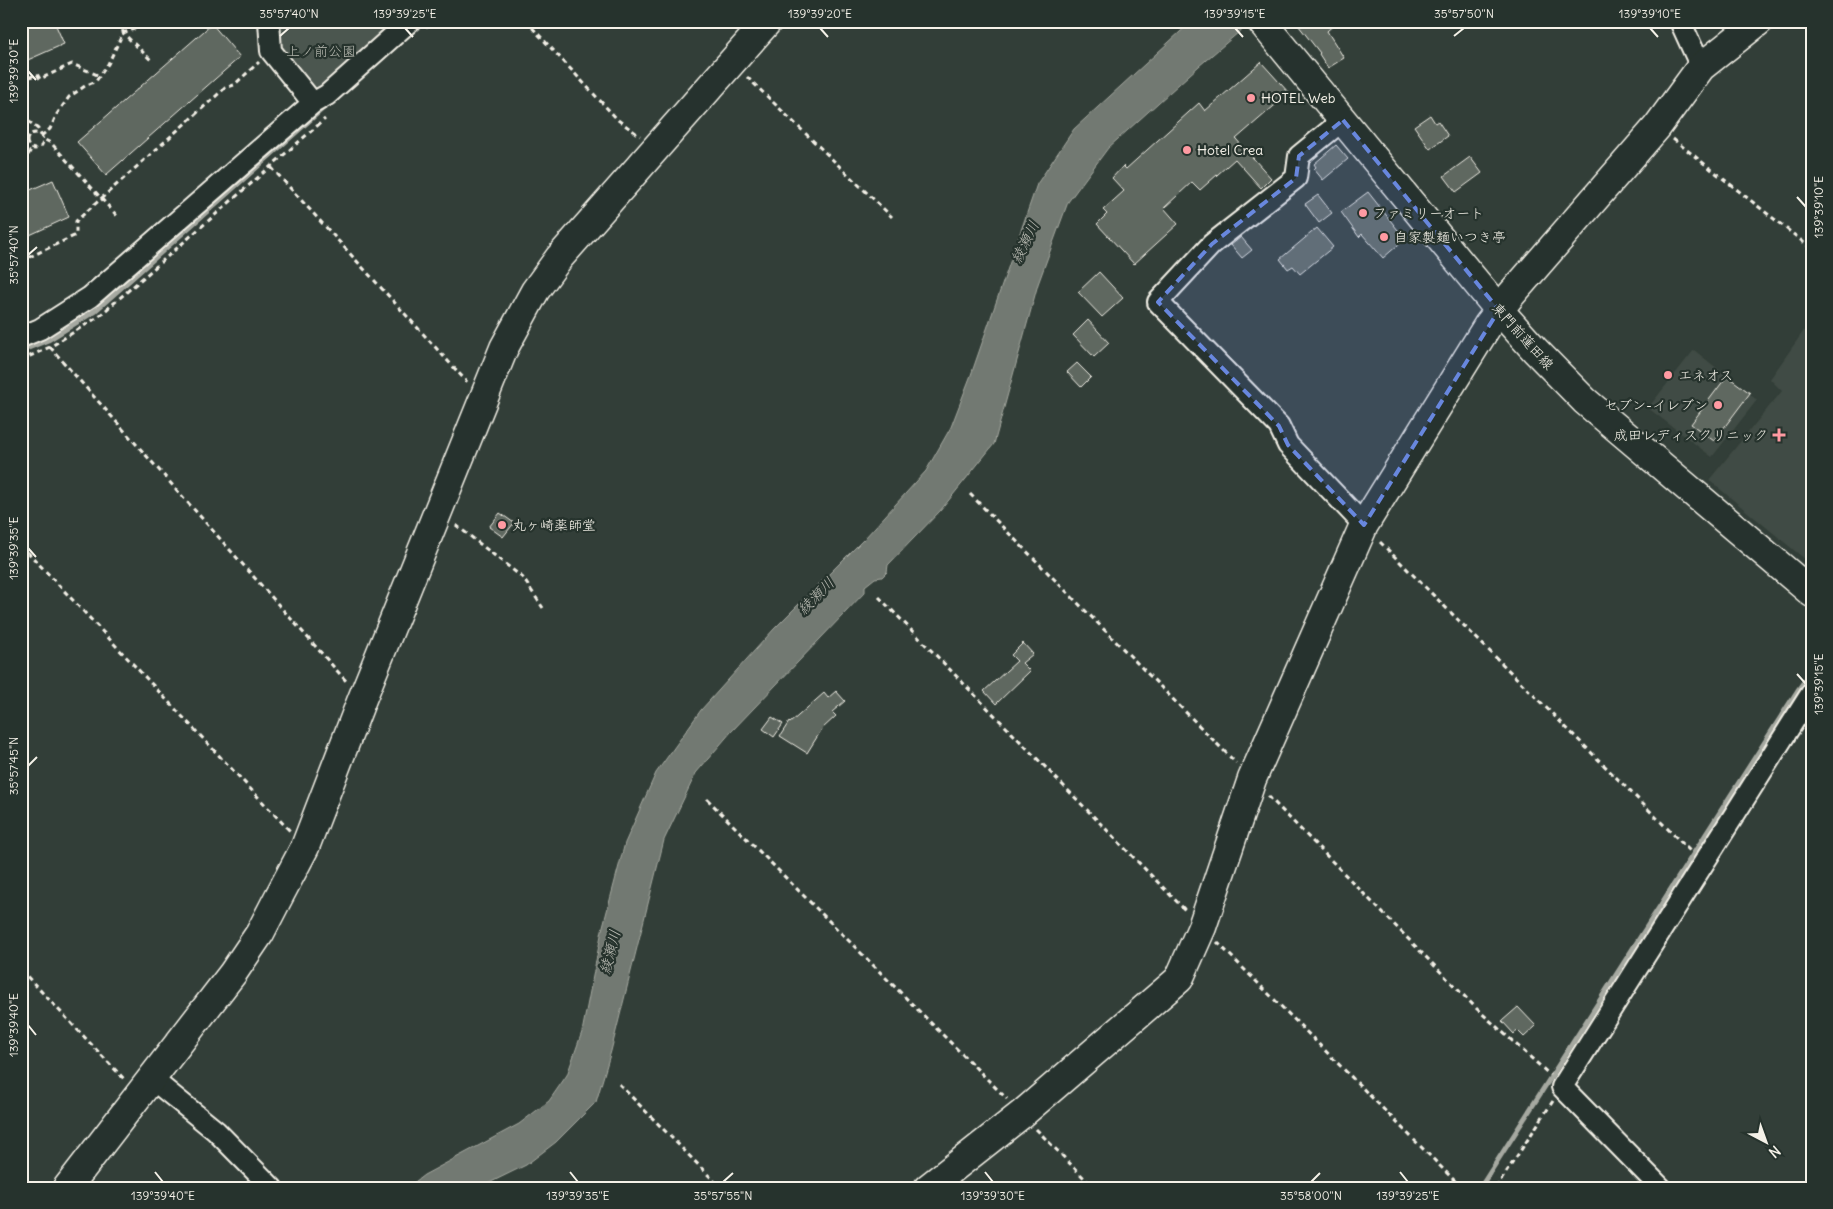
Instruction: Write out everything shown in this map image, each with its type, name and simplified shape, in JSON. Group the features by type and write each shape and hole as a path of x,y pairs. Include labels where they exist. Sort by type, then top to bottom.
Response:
{"street":[{"path":"269,21 271,51 313,103"},
{"path":"21,337 40,329 90,297 313,103 327,95 410,21"},
{"path":"67,1188 244,957 260,933 305,847 362,699 504,348 535,291 560,258 768,21"},
{"path":"1680,21 1701,67"},
{"path":"928,1188 1022,1114 1179,980 1202,927 1252,779 1364,525 1488,325 1657,126 1701,67 1759,21"},
{"name":"東門前蓮田線","path":"1268,30 1535,350 1586,401 1812,593"},
{"path":"1343,120 1299,156 1296,178 1212,244 1158,302 1279,426 1288,445 1364,525"},
{"path":"1661,1188 1562,1087 1812,692"},
{"path":"146,1087 216,1131 272,1188"}],"path":[{"path":"42,137 50,129 63,104 85,86 96,81 100,76 123,33 122,21"},
{"path":"123,33 155,21"},
{"path":"526,21 618,120 657,147"},
{"path":"123,33 152,62"},
{"path":"21,261 76,235 76,221 225,88 234,85 261,60"},
{"path":"731,62 892,218"},
{"path":"21,81 37,74 40,79 72,64 100,76"},
{"path":"21,115 38,129 42,137 43,144 39,148 32,148 28,144 30,135 35,133 42,137 51,143 119,218"},
{"path":"1657,126 1812,249"},
{"path":"21,138 28,139"},
{"path":"26,181 22,172 24,161 32,148"},
{"path":"257,152 470,385 485,394"},
{"path":"50,347 362,699"},
{"path":"438,511 523,578 543,608"},
{"path":"1364,525 1685,846"},
{"path":"21,545 305,847"},
{"path":"879,597 1202,927 1462,1188"},
{"path":"707,799 1094,1188"},
{"path":"21,970 146,1087"},
{"path":"619,1084 721,1188"},
{"path":"1496,1188 1562,1087"}],"highlighted area":[{"path":"1343,120 1499,310 1364,525 1288,445 1279,426 1158,302 1212,244 1296,178 1299,156"}],"shaded area":[{"name":"成田レディスクリニック","path":"1812,319 1812,565 1709,480 1782,391 1770,379"},
{"path":"1694,350 1757,400 1712,457 1648,408"}],"green space":[{"name":"上ノ前公園","path":"278,21 400,21 324,90 315,89 312,91 278,52"}],"water":[{"name":"綾瀬川","path":"1192,21 1252,21 1108,148 1068,202 1038,284 994,444 940,511 888,565 887,572 882,577 875,578 865,586 865,592 731,732 696,773 664,840 611,1051 596,1102 556,1142 526,1165 479,1188 407,1188 424,1175 519,1124 549,1101 567,1075 582,1032 602,930 625,843 656,773 701,710 774,629 865,538 926,471 951,427 971,375 1037,184 1074,129"}],"building":[{"path":"21,21 54,21 64,44 21,63"},
{"path":"1295,21 1338,21 1327,31 1344,58 1328,68 1320,53"},
{"path":"212,24 240,57 106,175 77,142"},
{"path":"1261,62 1289,93 1236,139 1271,178 1261,188 1235,159 1200,190 1192,182 1164,208 1178,224 1134,264 1097,224 1107,214 1103,210 1124,191 1112,178 1123,166 1126,169 1199,103 1205,111"},
{"path":"1430,115 1435,123 1438,121 1448,136 1430,149 1414,126"},
{"path":"1336,145 1348,159 1323,180 1314,169 1316,167 1314,164"},
{"path":"1470,157 1482,173 1456,192 1444,176"},
{"path":"53,180 69,217 21,239 21,194"},
{"path":"1368,192 1405,239 1383,258 1362,234 1359,237 1341,212"},
{"path":"1318,195 1332,213 1319,223 1305,204"},
{"path":"1317,228 1333,247 1300,274 1293,266 1288,269 1280,259"},
{"path":"1241,237 1252,250 1242,258 1231,245"},
{"path":"1099,272 1123,298 1102,317 1078,292"},
{"path":"1088,320 1109,343 1094,357 1073,335"},
{"path":"1077,363 1091,377 1081,387 1067,372"},
{"path":"1727,376 1750,393 1714,441 1691,424"},
{"name":"丸ヶ崎薬師堂","path":"500,513 514,523 503,537 489,527"},
{"path":"1023,643 1033,654 1022,663 1030,671 996,704 984,691 1017,661 1011,655"},
{"path":"836,691 845,701 832,712 836,716 822,729 807,753 780,736 789,722 824,693 828,698"},
{"path":"772,717 783,724 774,737 763,729"},
{"path":"1518,1007 1536,1026 1524,1037 1517,1030 1514,1034 1502,1021"}],"waterway":[{"path":"21,351 48,340 95,311 327,105"},
{"path":"1480,1188 1798,690 1812,671"}],"place":[{"name":"HOTEL Web","path":"1251,98"},
{"name":"Hotel Crea","path":"1187,150"},
{"name":"ファミリーオート","path":"1363,213"},
{"name":"自家製麺いつき亭","path":"1384,237"},
{"name":"エネオス","path":"1668,375"},
{"name":"セブン-イレブン","path":"1718,405"},
{"name":"成田レディスクリニック","path":"1779,435"},
{"name":"丸ヶ崎薬師堂","path":"502,525"}]}
